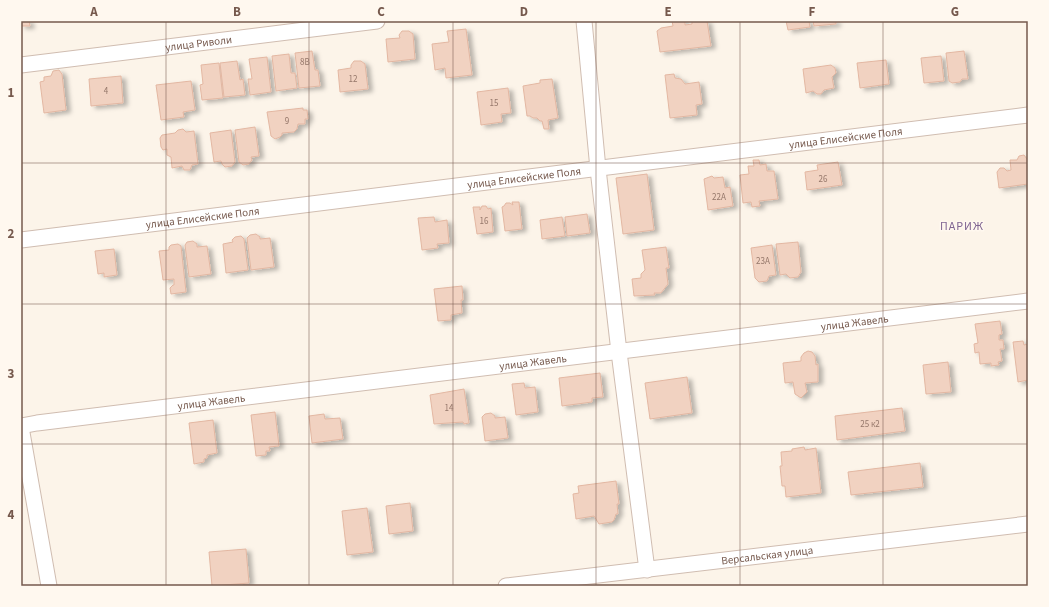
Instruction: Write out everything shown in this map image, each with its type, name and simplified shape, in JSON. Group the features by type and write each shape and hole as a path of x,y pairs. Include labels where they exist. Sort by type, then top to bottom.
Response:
{"street":[{"name":"улица Риволи","path":"21,65 377,21"},
{"path":"584,21 618,352 647,570"},
{"name":"улица Елисейские Поля","path":"21,240 1028,114"},
{"name":"улица Жавель","path":"21,426 1028,301"},
{"path":"21,426 49,586"},
{"name":"Версальская улица","path":"506,586 1028,524"}],"building":[{"path":"21,21 29,21 30,26 21,26"},
{"path":"672,21 685,21 685,25 692,24 692,21 707,21 711,46 660,52 657,31 661,28 673,26"},
{"path":"786,21 809,21 810,27 788,30"},
{"path":"813,21 836,21 836,24 814,26"},
{"path":"466,29 472,75 446,78 445,68 435,70 432,44 449,42 447,31"},
{"path":"402,31 409,31 413,34 415,59 388,62 386,39 400,38 399,35"},
{"path":"312,51 315,70 318,70 320,86 299,88 295,53"},
{"path":"964,51 968,79 962,79 960,82 952,83 949,81 946,53"},
{"path":"289,54 291,73 295,73 297,88 276,91 272,56"},
{"path":"941,56 944,81 924,83 921,58"},
{"path":"267,57 271,92 250,95 248,79 252,79 249,59"},
{"path":"886,60 889,84 860,88 857,63"},
{"path":"237,61 240,80 243,79 245,95 224,97 220,63"},
{"path":"354,61 361,61 365,64 368,89 340,92 338,70 351,68"},
{"path":"219,63 223,98 202,100 200,85 203,84 201,65"},
{"path":"831,65 835,68 836,73 832,77 834,88 824,90 821,94 817,94 813,91 806,93 803,69"},
{"path":"59,70 62,74 66,110 44,113 40,82 44,81 44,77 51,76 53,71"},
{"path":"674,74 675,78 681,79 685,84 699,82 702,104 696,105 697,115 670,118 665,75"},
{"path":"121,76 123,103 91,106 89,79"},
{"path":"552,79 558,118 548,120 549,129 544,129 542,121 537,118 527,116 523,86 540,83 540,80"},
{"path":"191,81 195,110 183,112 184,117 161,120 156,85"},
{"path":"508,88 511,113 501,114 502,122 481,125 477,92"},
{"path":"303,108 303,110 307,110 308,119 305,119 305,124 298,124 297,129 294,132 282,133 280,137 275,139 271,136 267,112"},
{"path":"255,127 259,156 251,157 252,160 249,164 243,165 239,162 235,130"},
{"path":"183,129 186,132 194,131 198,164 192,165 190,170 184,170 182,166 172,168 171,157 167,155 167,149 163,150 161,147 160,138 162,135 175,133 178,130"},
{"path":"231,130 235,162 232,166 225,167 221,161 214,162 210,133"},
{"path":"1024,155 1027,159 1028,184 999,188 997,172 1000,168 1004,168 1007,171 1011,170 1010,160 1017,160 1019,156"},
{"path":"753,160 759,160 760,165 766,164 767,171 774,171 778,199 759,201 760,206 752,207 751,202 743,203 740,175 749,174 748,166 754,166"},
{"path":"838,162 842,185 807,190 805,172 818,170 817,165"},
{"path":"647,174 654,230 623,234 616,178"},
{"path":"712,176 714,178 723,177 725,188 730,187 733,206 708,210 704,179"},
{"path":"512,202 519,202 522,229 505,231 502,207 506,203 513,205"},
{"path":"482,206 486,206 488,209 491,208 493,232 477,234 473,207 480,207 480,210"},
{"path":"587,214 590,233 567,236 565,217"},
{"path":"434,217 435,222 447,220 449,243 437,244 438,248 422,250 418,218"},
{"path":"562,217 565,236 542,239 540,220"},
{"path":"256,234 260,237 260,239 270,238 274,267 251,270 247,238 250,235"},
{"path":"241,236 244,239 248,270 226,273 223,244 233,242 232,240 235,237"},
{"path":"193,241 197,244 197,247 207,246 211,274 189,277 185,245 187,242"},
{"path":"798,242 801,272 798,277 790,278 786,274 780,275 776,244"},
{"path":"178,244 181,246 186,292 171,294 170,288 174,285 174,279 163,280 159,251 169,250 171,245"},
{"path":"772,245 776,275 769,276 767,281 759,282 755,278 751,248"},
{"path":"666,247 669,268 666,268 668,284 661,293 654,293 655,295 634,296 632,279 641,278 641,274 645,270 642,250"},
{"path":"114,249 117,275 104,277 104,273 98,274 95,251"},
{"path":"462,286 462,313 451,315 451,320 438,321 434,289"},
{"path":"1000,321 1002,334 999,335 999,340 1003,340 1004,349 1000,349 1002,361 998,362 999,365 991,366 991,363 980,364 979,352 975,353 974,344 978,343 975,324"},
{"path":"1023,341 1024,345 1028,344 1028,380 1018,382 1013,342"},
{"path":"808,351 812,352 815,356 816,365 818,364 818,382 805,383 807,392 801,398 795,394 793,382 785,383 783,363 801,361 801,357"},
{"path":"948,362 951,392 926,394 923,365"},
{"path":"600,373 603,397 592,398 592,402 562,406 559,378"},
{"path":"687,377 692,413 650,419 645,383"},
{"path":"524,383 525,388 535,387 538,412 516,415 512,384"},
{"path":"464,389 469,423 434,424 430,395"},
{"path":"902,408 905,431 837,440 835,416"},
{"path":"275,412 279,446 269,447 270,451 266,451 266,455 256,456 251,415"},
{"path":"491,413 495,416 495,418 505,417 508,438 485,441 482,417 485,414"},
{"path":"324,414 325,419 340,418 343,439 312,443 309,416"},
{"path":"213,420 217,453 207,455 204,462 194,464 189,423"},
{"path":"804,447 805,450 816,448 821,493 786,497 785,486 782,486 780,466 782,466 781,452 792,451 792,449"},
{"path":"920,463 923,487 851,495 848,472"},
{"path":"616,481 619,504 617,504 618,514 616,514 612,522 599,524 594,516 576,519 573,494 579,493 578,486"},
{"path":"410,503 413,531 389,534 386,506"},
{"path":"367,508 373,552 347,555 342,511"},
{"path":"246,549 249,583 212,586 209,552"}],"district":[{"name":"ПАРИЖ","path":"962,226"}]}
